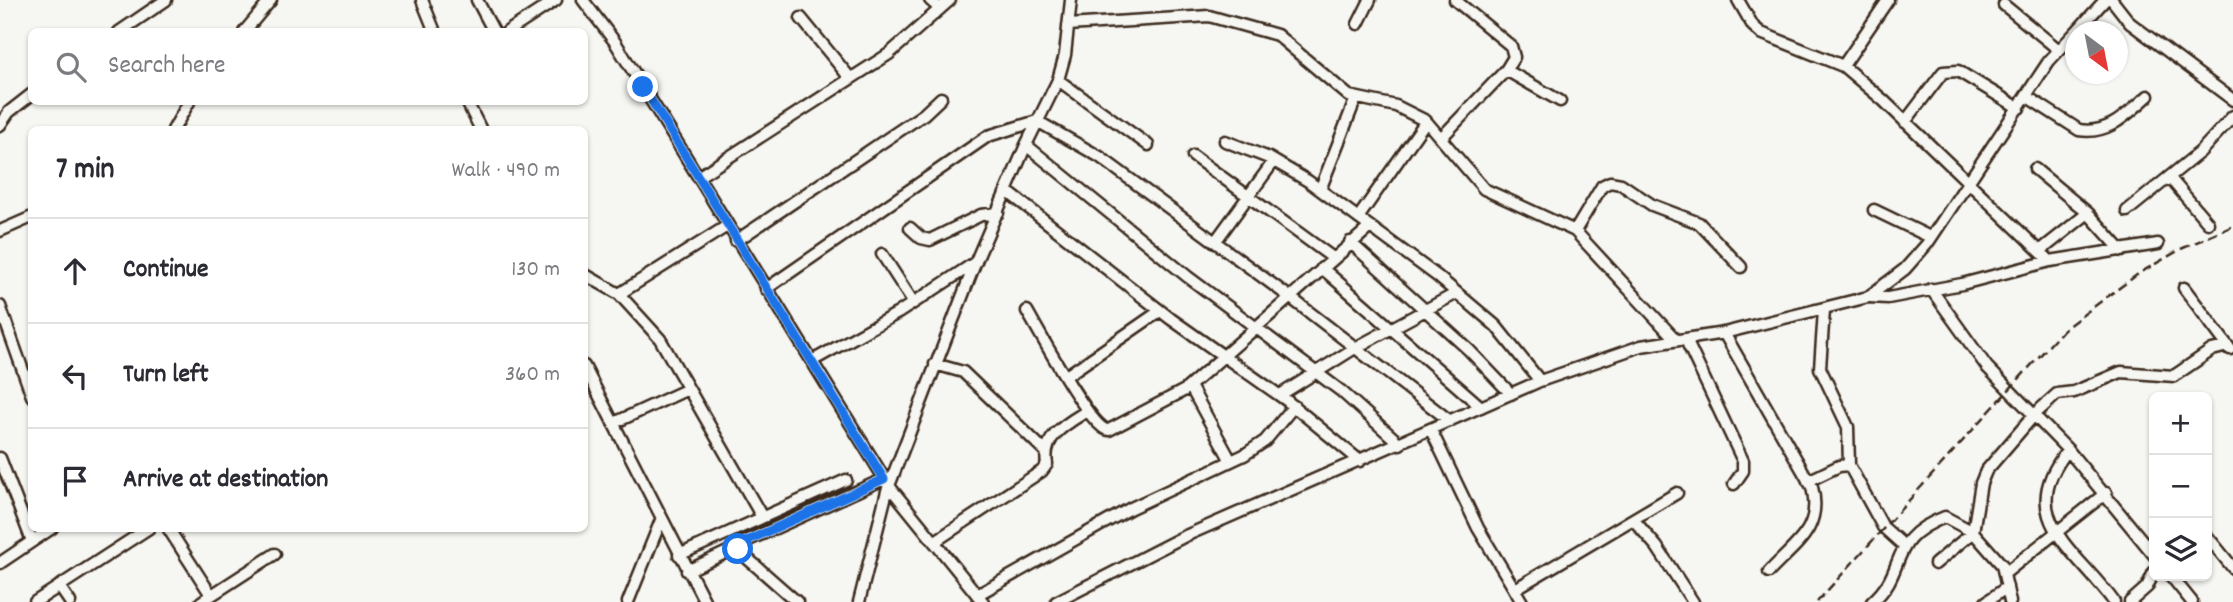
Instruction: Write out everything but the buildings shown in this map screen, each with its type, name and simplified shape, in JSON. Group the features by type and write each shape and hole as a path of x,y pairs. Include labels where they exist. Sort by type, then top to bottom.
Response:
{"street":[{"path":"125,28 166,0"},
{"path":"246,28 271,0"},
{"path":"422,0 433,28"},
{"path":"477,0 492,28"},
{"path":"513,28 556,0"},
{"path":"583,0 615,42 887,482 980,599 1131,508 1231,461 1265,441 1294,406"},
{"path":"930,0 940,9"},
{"path":"698,177 890,54 950,0"},
{"path":"860,602 887,482 976,261 1026,145 1058,80 1065,55 1071,0"},
{"path":"1358,24 1370,0"},
{"path":"1443,136 1506,70 1514,57 1511,46 1455,0"},
{"path":"1738,0 1753,26 1761,33 1843,66 2050,261"},
{"path":"1843,66 1888,0"},
{"path":"2086,21 2105,0"},
{"path":"2112,0 2130,23 2233,100"},
{"path":"2004,5 2059,50"},
{"path":"1068,25 1209,16 1277,35 1338,87 1356,97 1396,106 1426,121 1443,136 1485,189 1575,231 1681,340 1743,461 1743,471 1734,484"},
{"path":"801,18 850,78"},
{"path":"1868,297 1905,269 1930,237 2065,44"},
{"path":"1905,122 1943,72 1950,69 1958,71 2019,108"},
{"path":"1506,70 1560,101"},
{"path":"1058,80 1148,145"},
{"path":"2026,96 2079,130 2089,132 2102,131 2113,125 2148,96"},
{"path":"0,125 9,112 28,97"},
{"path":"1320,190 1356,97"},
{"path":"736,241 923,114 941,98"},
{"path":"175,126 187,105"},
{"path":"468,105 479,126"},
{"path":"2127,211 2200,152 2233,116"},
{"path":"766,289 988,136 1037,121 1100,157 1291,298 1450,421"},
{"path":"1358,218 1426,121"},
{"path":"1225,141 1274,161 1320,190 1457,293 1496,326 1540,380"},
{"path":"1026,145 1188,277 1318,373 1400,444"},
{"path":"1193,156 1333,258"},
{"path":"1215,242 1274,161"},
{"path":"2035,169 2088,214 2122,251"},
{"path":"2169,177 2208,223"},
{"path":"1575,231 1602,186 1610,182 1621,184 1651,205 1699,223 1741,267"},
{"path":"1008,192 1160,311 1294,406 1360,461"},
{"path":"1874,210 1930,237"},
{"path":"910,228 921,238 930,240 981,215 998,213"},
{"path":"2040,251 2088,214"},
{"path":"0,231 28,219"},
{"path":"619,294 727,226"},
{"path":"1027,312 1087,411 1100,428 1109,430 1190,386 1370,227"},
{"path":"1350,242 1511,394"},
{"path":"1056,602 1183,537 1400,444 1540,380 1614,354 1724,333 1868,297 1888,298 2004,276 2050,261 2158,244"},
{"path":"882,254 913,302"},
{"path":"812,361 913,302 976,261"},
{"path":"1322,268 1393,327 1481,407"},
{"path":"588,276 619,294 660,339 762,517"},
{"path":"2184,288 2231,349"},
{"path":"1931,289 1987,367 2068,450 2149,549"},
{"path":"1280,396 1355,348 1457,293"},
{"path":"0,306 28,385"},
{"path":"1824,310 1820,368 1848,427 1849,465 1883,527 1903,545"},
{"path":"1066,376 1160,311"},
{"path":"1724,333 1815,498 1813,526 1769,572"},
{"path":"1935,564 1973,532 1981,482 1986,471 2035,414 2057,394 2074,392 2121,372 2174,376 2212,350 2231,349"},
{"path":"934,542 1041,471 1047,464 1044,450 963,372 935,364"},
{"path":"588,374 705,602"},
{"path":"1190,386 1231,461"},
{"path":"614,423 688,389"},
{"path":"1044,450 1059,429 1087,411"},
{"path":"1431,430 1478,528 1522,602"},
{"path":"2068,450 2046,485 2050,519 2058,534 2114,602"},
{"path":"0,458 28,531"},
{"path":"1808,481 1849,465"},
{"path":"679,555 846,480"},
{"path":"687,571 887,482"},
{"path":"1515,589 1677,493"},
{"path":"2006,572 2106,494"},
{"path":"1872,602 1892,578 1903,545 1945,517 1973,532 2006,572 2010,602"},
{"path":"1633,519 1657,547 1693,602"},
{"path":"628,602 661,520"},
{"path":"29,532 32,541"},
{"path":"0,563 46,532"},
{"path":"35,602 143,532"},
{"path":"171,532 211,595"},
{"path":"2212,542 2233,568"},
{"path":"738,547 797,602"},
{"path":"201,602 275,554"},
{"path":"2130,602 2150,581"},
{"path":"2175,581 2192,602"},
{"path":"60,586 70,602"},
{"path":"1986,602 2007,587"}],"railway":[{"path":"1817,602 2064,329 2138,274 2181,249 2233,226"}],"route":[{"path":"643,87 884,479 740,544 738,549"}]}
